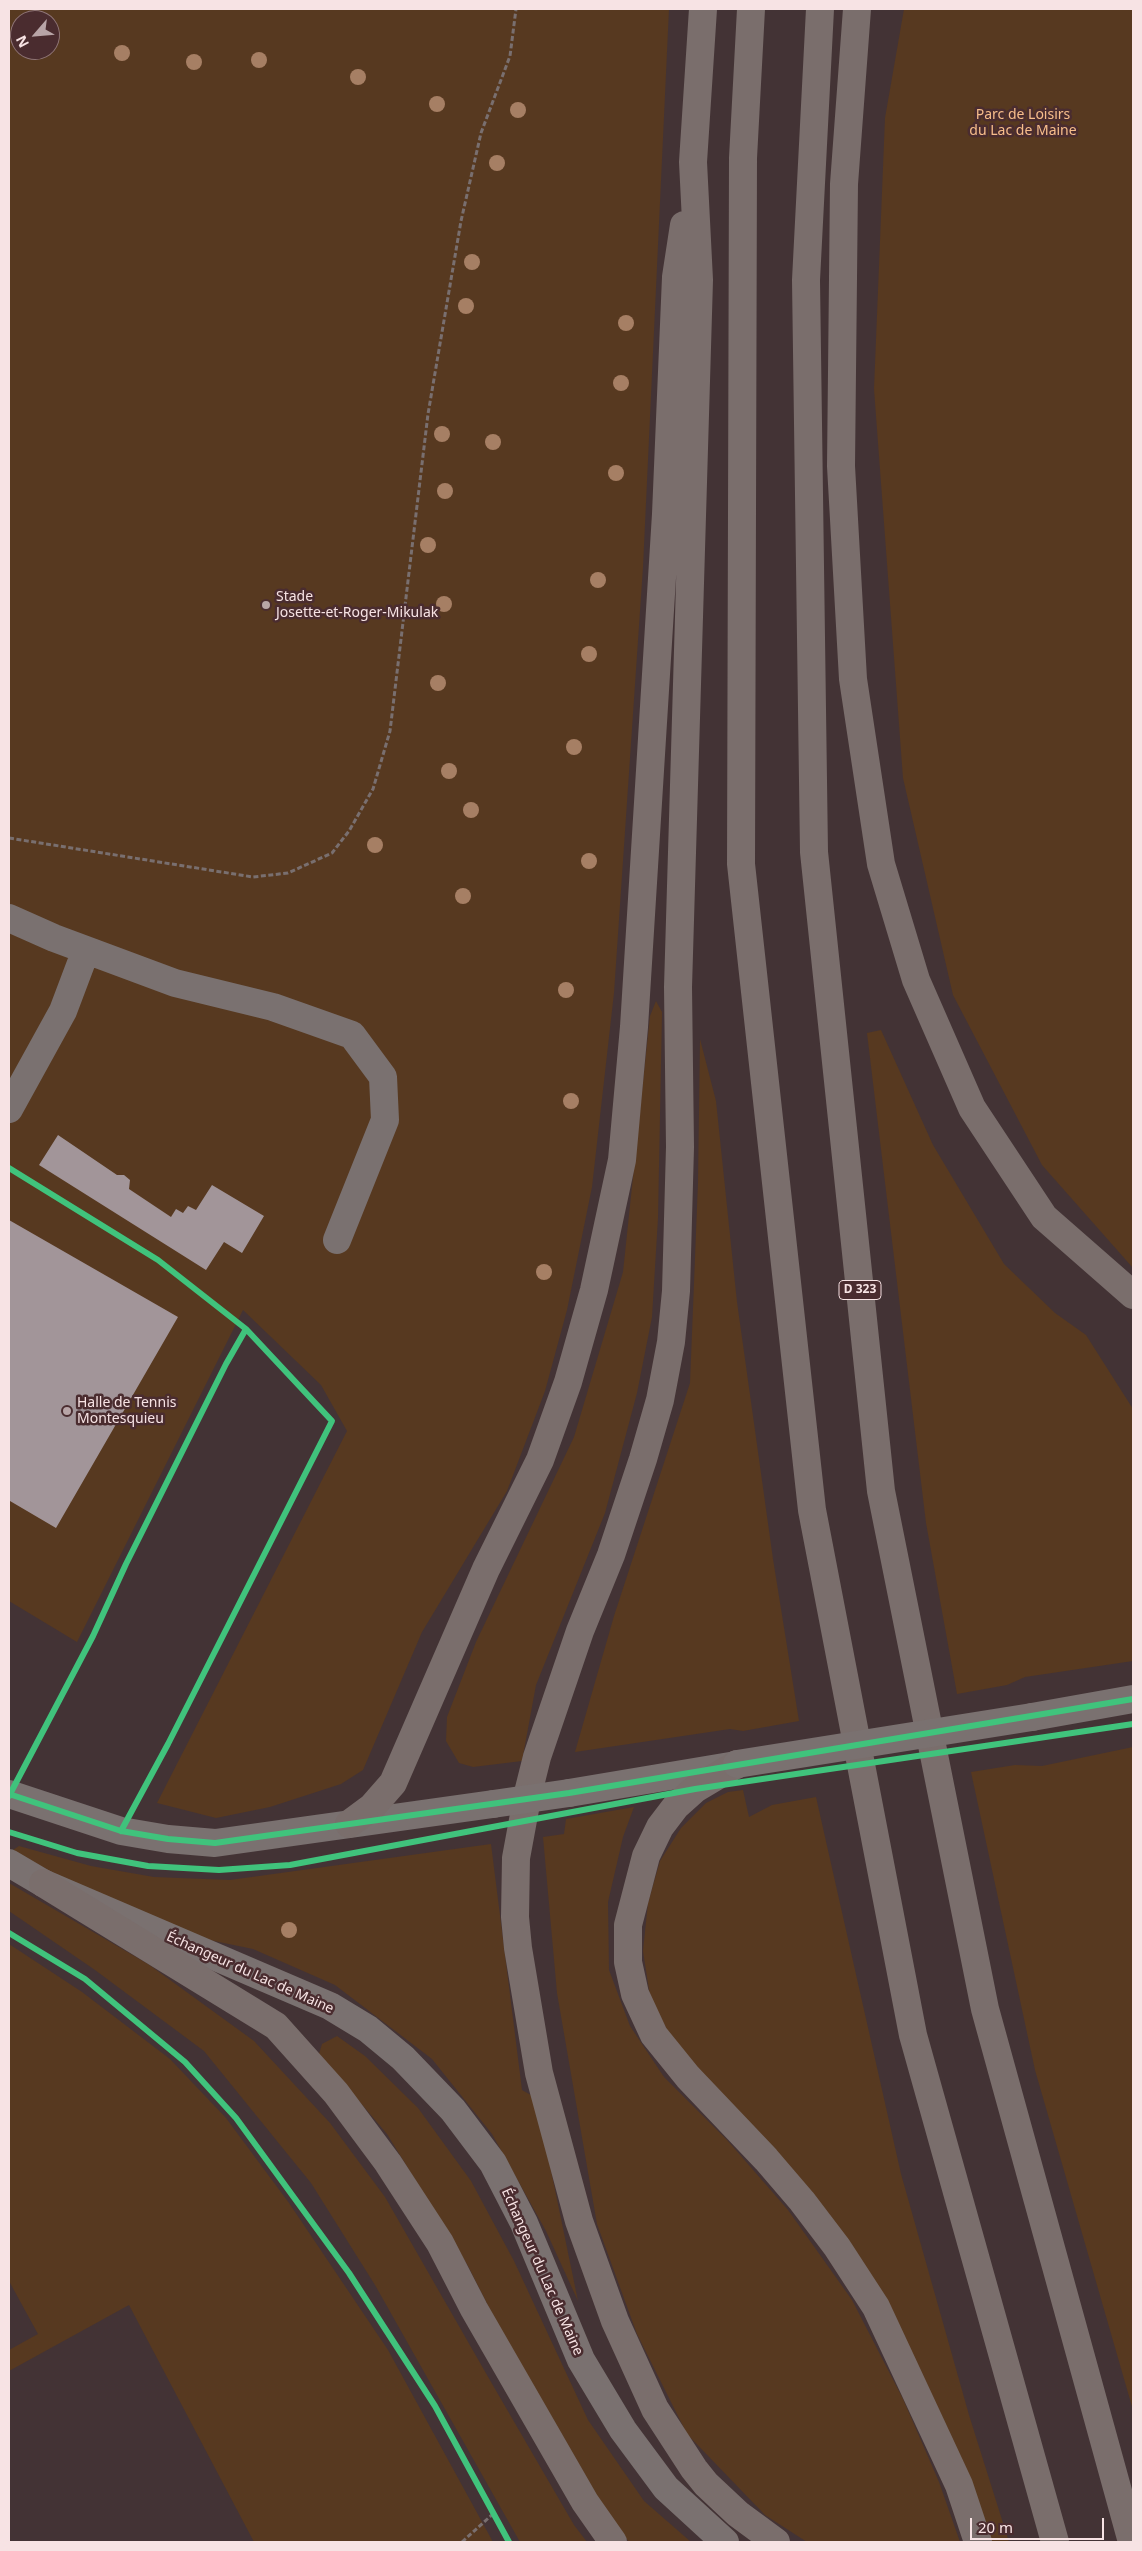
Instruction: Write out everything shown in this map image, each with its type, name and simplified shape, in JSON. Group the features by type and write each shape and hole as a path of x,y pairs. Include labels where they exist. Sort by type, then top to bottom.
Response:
{"highway":[{"path":"349,1824 372,1806 393,1783 486,1569 540,1460 568,1382 591,1300 622,1160 634,1027 666,514 676,277 693,162 703,9"},
{"path":"751,9 744,158 741,864 812,1510 913,2035 1055,2542"},
{"name":"D 323","path":"820,9 806,280 814,852 880,1490 985,2010 1132,2542"},
{"path":"857,9 844,184 841,466 853,679 881,864 916,980 972,1108 1044,1217 1133,1295"},
{"path":"693,162 699,280 678,987 680,1156 676,1291 671,1342 660,1400 643,1459 611,1555 580,1631 530,1784 520,1828 516,1858 515,1918 518,1948 539,2073 579,2221 622,2337 655,2409 694,2469 706,2484 738,2514 776,2542"},
{"path":"737,1764 695,1789 676,1806 660,1827 646,1856 628,1925 628,1962 635,1994 654,2036 688,2077 766,2159 802,2201 837,2247 876,2307 959,2485 978,2542"},
{"path":"43,1883 276,2026 336,2093 388,2163 440,2242 474,2309 585,2502 613,2542"}],"street":[{"path":"9,918 86,950 175,983 273,1007 352,1035 383,1078 385,1120 337,1240"},
{"path":"9,1109 63,1011 86,950"},
{"path":"9,1794 121,1831 161,1838 215,1843 569,1794 737,1764 1133,1699"},
{"name":"Échangeur du Lac de Maine","path":"9,1863 43,1883 330,2006 368,2029 428,2082 453,2110 493,2163 524,2223 581,2360 623,2430 666,2488 725,2542"}],"path":[{"path":"9,838 253,877 288,873 332,853 349,831 373,789 390,731 428,414 460,230 481,133 510,56 516,9"},
{"path":"462,2542 494,2513"}],"green space":[{"name":"Stade Josette-et-Roger-Mikulak","path":"9,9 669,9 643,567 614,993 592,1187 567,1310 545,1391 507,1491 422,1632 363,1770 341,1784 270,1807 216,1818 157,1803 347,1431 321,1385 243,1310 77,1642 9,1601"},
{"name":"Parc de Loisirs du Lac de Maine","path":"904,9 1133,9 1133,1268 1042,1165 953,995 903,778 874,389 885,118"},
{"path":"656,1001 662,1012 658,1218 652,1317 637,1393 605,1513 536,1685 522,1761 473,1767 459,1763 446,1741 447,1717 476,1642 574,1437 623,1272 650,1016"},
{"path":"881,1030 933,1145 1004,1264 1055,1313 1086,1335 1133,1409 1133,1661 1025,1677 1007,1685 957,1694 926,1523 867,1033"},
{"path":"700,1039 716,1101 737,1302 773,1559 799,1721 743,1731 730,1729 575,1752 614,1616 690,1383 698,1183"},
{"path":"1133,1747 1133,2410 1035,2070 971,1772 1015,1765 1042,1766"},
{"path":"743,1790 749,1817 772,1805 816,1797 901,2174 969,2415 1009,2542 990,2542 927,2384 886,2305 830,2215 672,2040 650,1996 643,1951 648,1903 660,1861 681,1828 706,1803 728,1792"},
{"path":"634,1807 623,1837 608,1902 609,1970 630,2026 664,2077 727,2140 788,2210 852,2300 903,2399 939,2482 960,2542 807,2542 765,2515 687,2434 637,2334 597,2224 557,1993 543,1837 564,1834 566,1819"},
{"path":"491,1844 522,2090 536,2098 578,2301 546,2231 492,2134 432,2059 335,1985 253,1949 190,1936 128,1913 13,1850 19,1846 91,1866 154,1877 230,1880"},
{"path":"9,1883 148,1964 254,2041 330,2123 385,2197 574,2525 587,2542 520,2542 375,2285 311,2183 204,2051 95,1970 9,1911"},
{"path":"9,1944 82,1992 170,2059 226,2118 289,2203 388,2350 493,2542 254,2542 129,2305 9,2371 9,2350 38,2334 9,2281"},
{"path":"337,2036 365,2056 418,2108 471,2181 514,2261 588,2420 644,2501 691,2542 629,2542 607,2514 513,2355 468,2266 387,2134 319,2054 322,2044"}],"building":[{"path":"58,1135 117,1175 124,1175 130,1180 129,1189 171,1217 176,1209 183,1213 188,1206 196,1210 212,1185 264,1216 242,1253 224,1242 206,1270 39,1165"},
{"name":"Halle de Tennis Montesquieu","path":"9,1220 178,1317 56,1528 10,1501 9,1503"}],"cycle path":[{"path":"9,1168 158,1260 246,1329 332,1421 168,1744 121,1831"},
{"path":"9,1796 93,1636 126,1564 226,1364 246,1329"},
{"path":"9,1794 121,1831 168,1839 215,1843 569,1793 1133,1699"},
{"path":"9,1832 77,1853 148,1866 219,1870 290,1865 695,1789 1133,1724"},
{"path":"9,1933 85,1979 185,2062 236,2118 349,2273 435,2406 509,2542"}],"place":[{"name":"Stade Josette-et-Roger-Mikulak","path":"266,605"},
{"name":"Halle de Tennis Montesquieu","path":"67,1411"}]}
